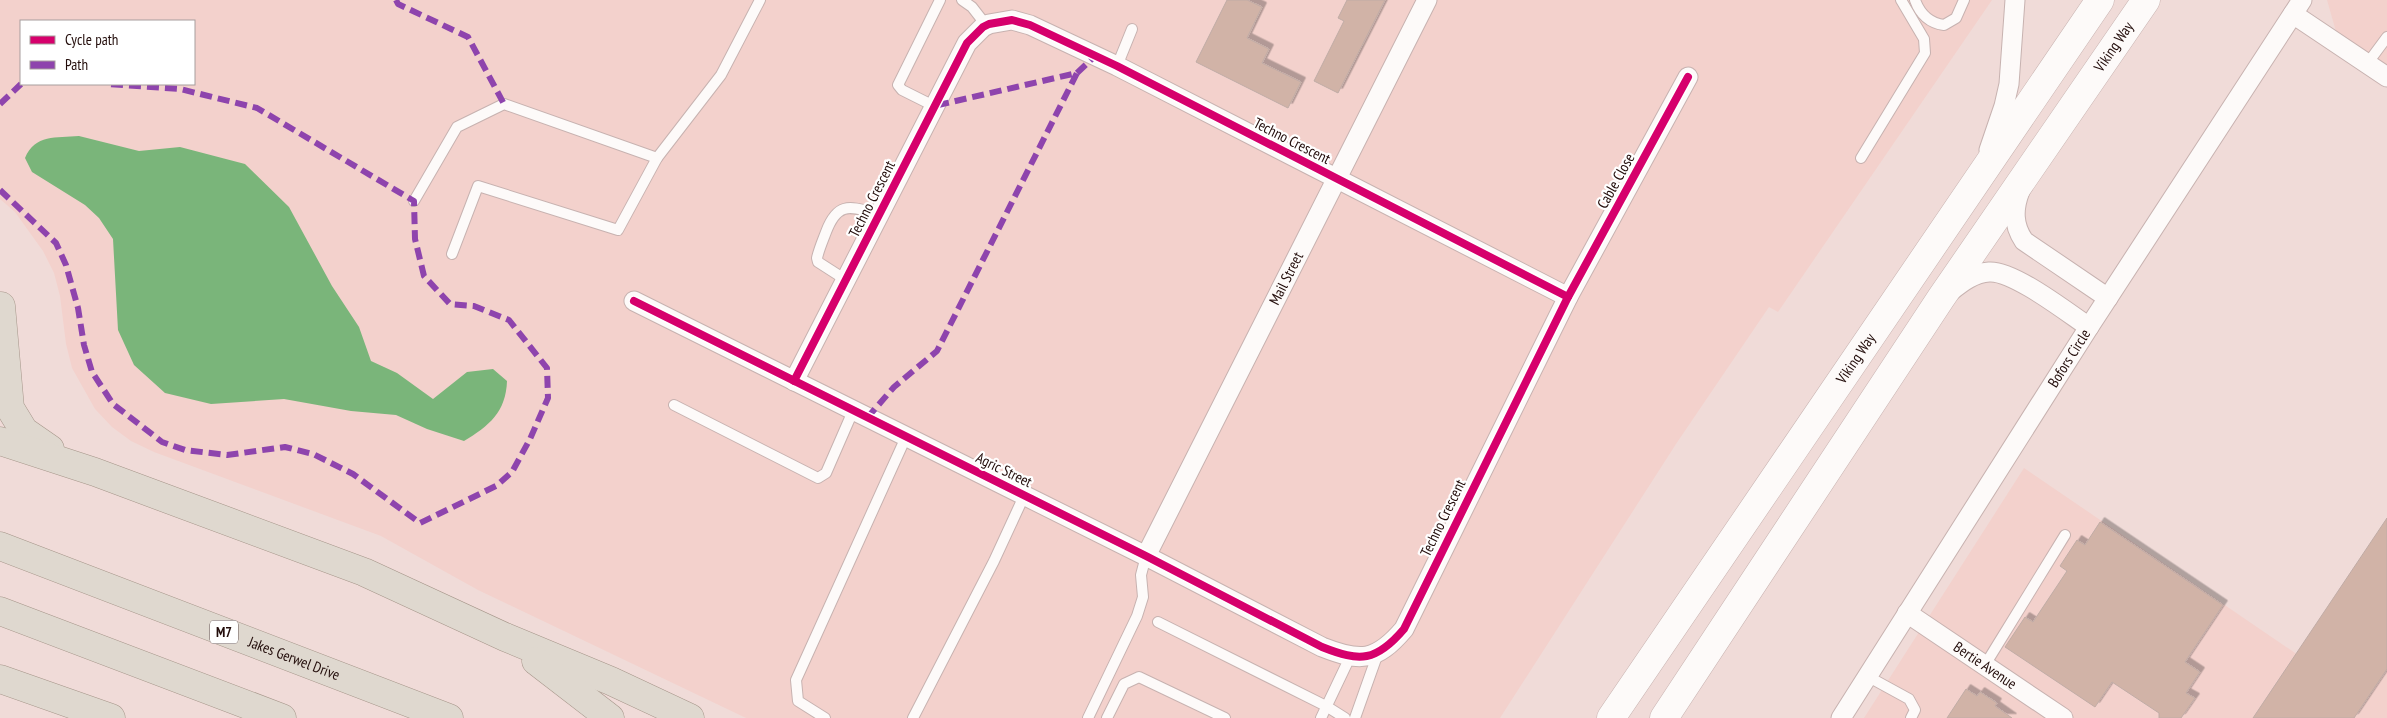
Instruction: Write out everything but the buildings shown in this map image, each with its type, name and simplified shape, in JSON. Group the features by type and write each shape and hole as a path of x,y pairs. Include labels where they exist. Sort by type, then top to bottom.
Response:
{"highway":[{"path":"0,308 8,399 14,418 24,431 43,445 96,472"},
{"path":"0,440 96,472 364,572 505,637 611,681 690,718"},
{"name":"Jakes Gerwel Drive","path":"0,546 449,718"},
{"path":"0,611 282,718"},
{"path":"505,637 610,718"},
{"path":"0,679 111,718"}],"main road":[{"name":"Viking Way","path":"1611,718 1977,184 2100,0"},
{"name":"Viking Way","path":"1664,718 1942,298 2146,0"}],"street":[{"name":"Mail Street","path":"1146,556 1338,180 1427,0"},
{"path":"1977,184 2006,98 2011,70 2015,0"},
{"path":"2298,7 2367,64 2387,78"},
{"name":"Bofors Circle","path":"1841,718 2089,327 2298,7"},
{"name":"Techno Crescent","path":"794,382 967,43 986,25 1012,20 1030,25 1117,66 1568,298 1404,629 1389,645 1364,655"},
{"name":"Cable Close","path":"1568,298 1688,77"},
{"path":"2026,173 2017,198 2014,217 2022,237 2034,250 2108,298"},
{"path":"1942,298 1974,276 1987,272 2000,273 2018,281 2089,327"},
{"name":"Agric Street","path":"634,302 1146,556 1322,647 1364,655"},
{"name":"Bertie Avenue","path":"1907,613 2063,718"}],"lane":[{"path":"452,254 478,186 618,230 656,158 721,75 760,0"},
{"path":"934,106 902,90 898,85 940,0"},
{"path":"962,0 972,7 986,25"},
{"path":"1861,158 1925,53 1924,39 1901,0"},
{"path":"1915,0 1919,11 1924,16 1931,21 1944,25 1956,18 1964,0"},
{"path":"1117,66 1132,28"},
{"path":"2367,64 2387,37"},
{"path":"414,201 457,128 504,104 656,158"},
{"path":"846,280 818,262 817,258 830,220 839,210 845,208 879,214"},
{"path":"674,404 818,478 826,473 853,411"},
{"path":"825,718 798,701 796,680 906,437"},
{"path":"913,718 994,561 1024,496"},
{"path":"1985,665 2065,536"},
{"path":"1088,718 1137,616 1143,597 1141,575 1146,556"},
{"path":"1158,622 1326,706 1345,718"},
{"path":"1321,718 1326,706 1364,655"},
{"path":"1355,718 1364,655"},
{"path":"1867,676 1912,701 1915,710 1911,718"},
{"path":"1107,718 1124,684 1139,677 1225,718"}],"shaded area":[{"path":"0,0 1992,0 1778,312 1769,307 1676,444 1500,718 746,718 478,590 381,536 154,452 131,441 112,427 95,409 72,368 66,344 60,296 54,273 43,251 15,212 0,199"},
{"path":"2327,0 2387,0 2387,72 2339,42"},
{"path":"79,136 139,151 180,147 245,164 289,207 332,286 359,327 371,361 397,373 433,399 467,372 493,369 507,381 506,392 500,410 488,424 464,441 427,429 396,415 351,411 284,399 211,404 165,393 134,365 118,330 113,239 99,218 85,205 32,172 25,158 29,150 40,141"},
{"path":"2024,468 2301,657 2387,531 2387,718 1864,718"}],"marked path":[{"path":"396,0 398,4 468,37 504,104"},
{"path":"1077,73 1095,56"},
{"path":"867,418 894,387 937,351 1077,73 934,106"},
{"path":"0,104 20,85"},
{"path":"0,190 56,243 66,265 78,308 84,345 92,372 113,404 162,442 185,450 227,455 285,447 313,454 353,474 420,523 496,486 512,472 530,439 548,398 547,368 509,320 474,306 450,304 424,276 415,239 414,201 257,108 180,89 123,85"}],"cycle path":[{"path":"794,381 967,43 983,27 989,24 1012,20 1030,25 1117,66 1568,297"},
{"path":"634,301 1146,556 1322,647 1347,655 1367,656 1385,648 1404,629 1568,297 1688,77"}]}
